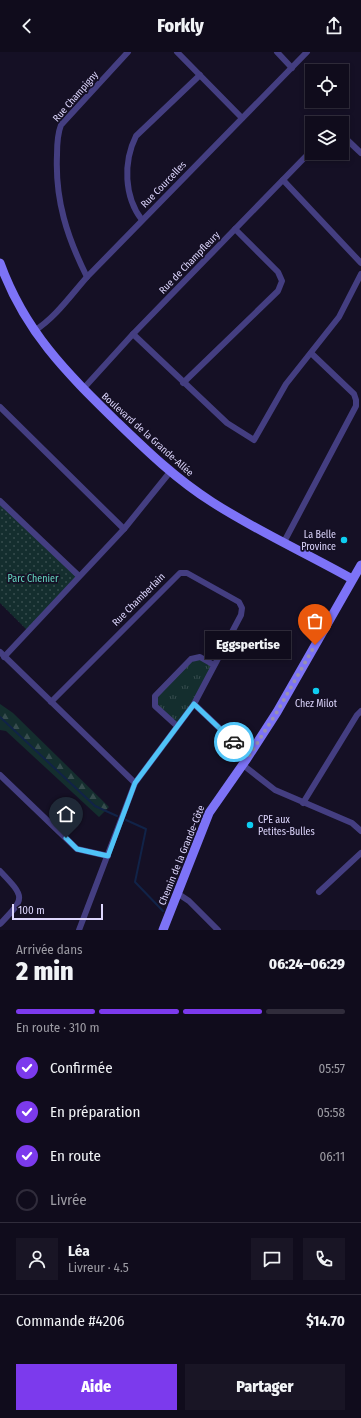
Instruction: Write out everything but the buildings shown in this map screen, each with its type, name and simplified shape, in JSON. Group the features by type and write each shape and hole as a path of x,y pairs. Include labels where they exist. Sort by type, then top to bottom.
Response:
{"street":[{"name":"Rue Champigny","path":"87,277 64,225 56,170 58,133 61,125 128,52"},
{"path":"177,52 242,118"},
{"path":"277,52 292,68"},
{"name":"Rue Courcelles","path":"34,331 60,308 87,277 307,52"},
{"path":"142,220 133,209 129,198 128,166 130,148 136,136 200,75"},
{"path":"349,141 361,152"},
{"name":"Rue de Champfleury","path":"83,389 132,334 305,157"},
{"path":"283,180 361,263"},
{"path":"183,383 278,291 282,281 278,272 235,229"},
{"name":"Boulevard de la Grande-Allée","path":"0,263 18,304 34,331 55,360 83,389 170,472 218,506 352,579"},
{"path":"132,334 227,423 254,440 286,384 339,317 361,274"},
{"path":"284,542 356,406 354,394 311,353"},
{"path":"0,408 124,529"},
{"path":"135,783 2,654 124,529 170,472"},
{"path":"0,501 79,576"},
{"name":"Chemin de la Grande-Côte","path":"163,930 209,813 249,756 291,688 361,565"},
{"name":"Rue Chamberlain","path":"51,702 180,573 187,573 239,602 242,608 241,615 194,704 135,783 79,930"},
{"path":"177,726 155,706 155,696 191,659 200,657 214,665"},
{"path":"194,704 249,756"},
{"path":"303,803 357,715 361,711"},
{"path":"243,765 269,786 303,803 352,823 361,831"},
{"path":"0,775 77,849 108,856"},
{"path":"319,892 361,853"},
{"path":"0,871 15,886 20,896 19,904 0,924"},
{"path":"177,893 194,905 218,930"}],"green space":[{"name":"Parc Chenier","path":"0,501 79,576 28,631 0,603"},
{"path":"200,657 214,665 194,704 177,726 155,706 155,696 191,659"},
{"path":"0,704 13,713 109,807 99,817 6,731 0,730"}],"waterway":[{"path":"0,717 95,806 117,816"},
{"path":"126,820 146,829 135,882 163,911"}],"way so far":[{"path":"234,742 249,756 277,712 315,645"}],"place":[{"name":"La Belle Province","path":"344,540"},
{"name":"Eggspertise","path":"315,645"},
{"name":"Chez Milot","path":"316,691"},
{"name":"CPE aux Petites-Bulles","path":"250,825"}],"route":[{"path":"66,838 77,849 108,856 135,783 194,704 234,742"}]}
